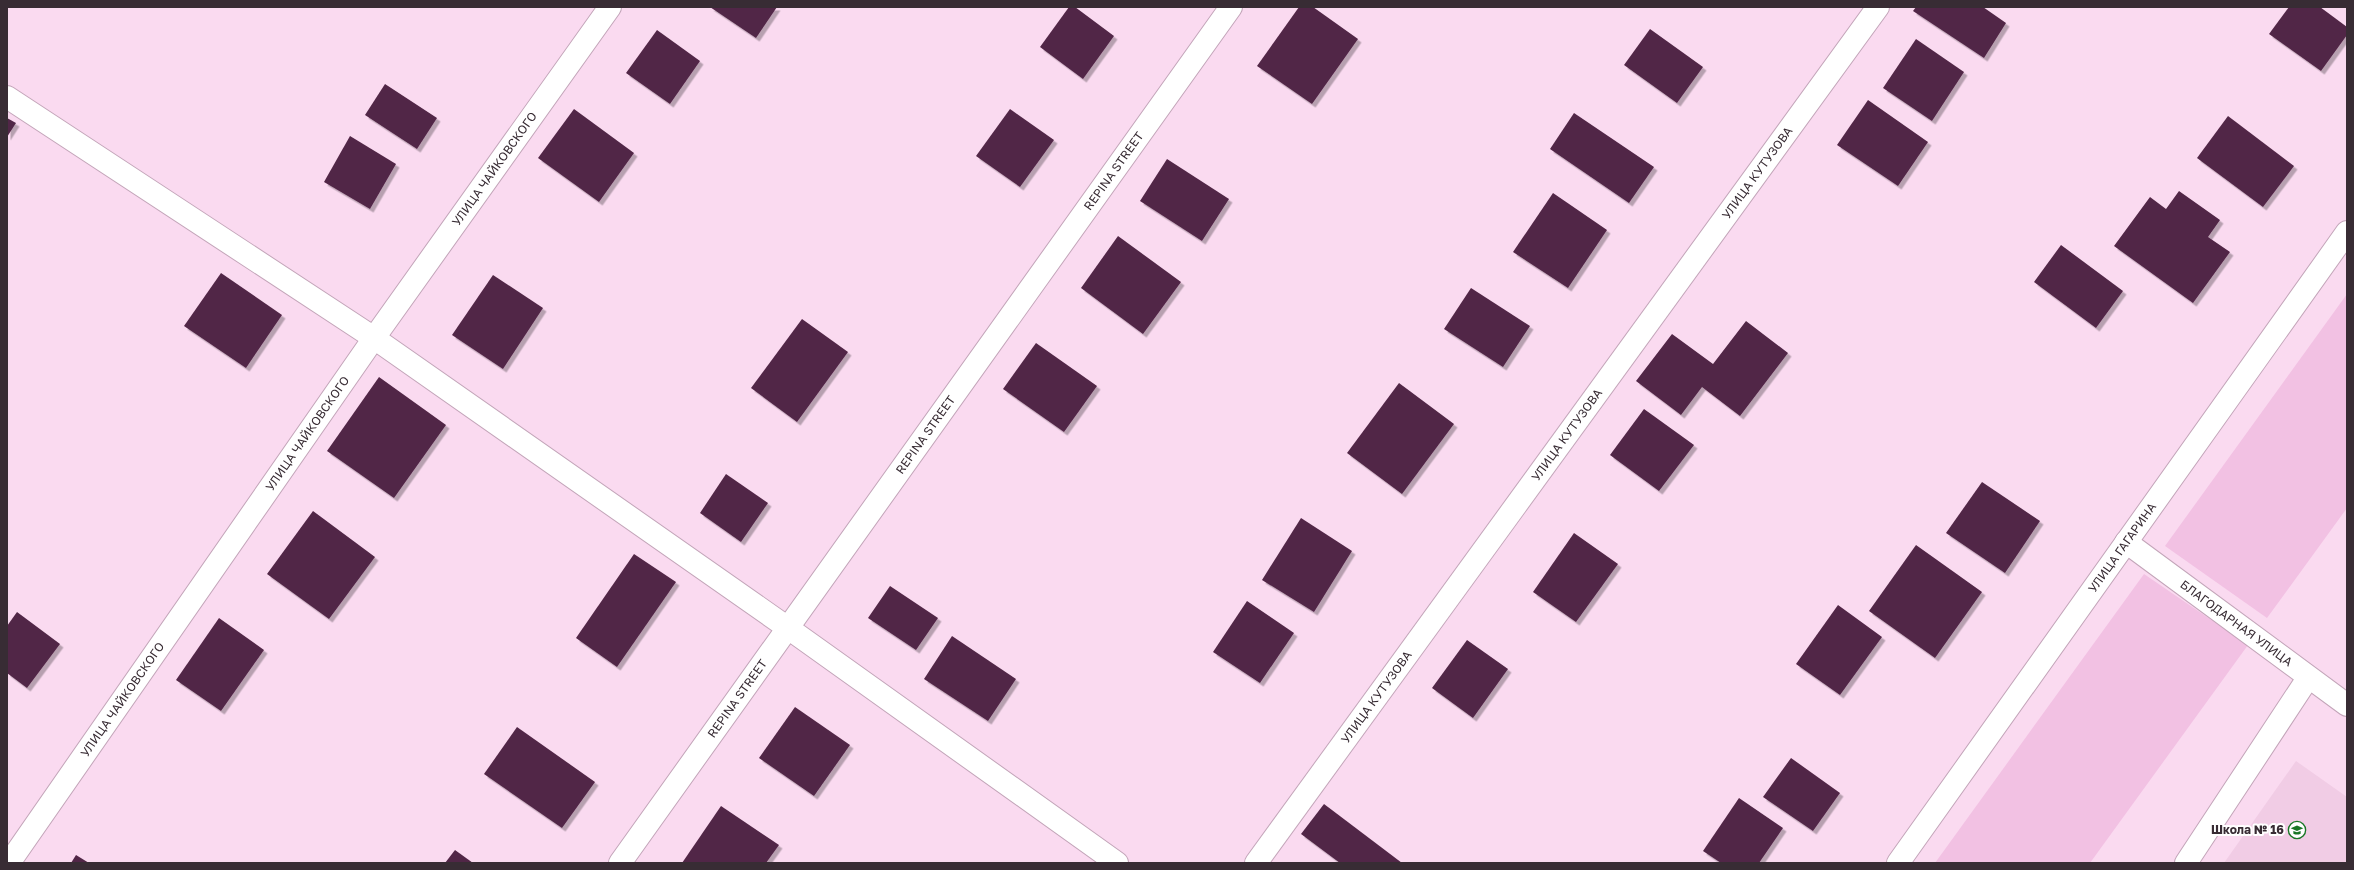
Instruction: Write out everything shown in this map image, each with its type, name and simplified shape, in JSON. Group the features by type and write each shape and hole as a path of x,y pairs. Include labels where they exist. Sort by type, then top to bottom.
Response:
{"street":[{"name":"УЛИЦА ЧАЙКОВСКОГО","path":"9,863 374,338 610,7"},
{"name":"REPINA STREET","path":"620,863 1231,7"},
{"name":"УЛИЦА КУТУЗОВА","path":"1256,863 1878,7"},
{"path":"7,97 374,338 788,628 1117,863"},
{"name":"УЛИЦА ГАГАРИНА","path":"1898,863 2347,232"},
{"name":"БЛАГОДАРНАЯ УЛИЦА","path":"2126,542 2308,678 2347,705"},
{"path":"2186,863 2308,678"}],"shaded area":[{"path":"2347,294 2347,508 2267,618 2165,546"},
{"path":"2144,574 2248,645 2090,863 1935,863"},
{"name":"Школа № 16","path":"2296,761 2347,797 2347,863 2224,863"}],"building":[{"path":"710,7 777,7 756,38"},
{"path":"1069,7 1075,7 1114,36 1083,79 1040,47"},
{"path":"1299,7 1313,7 1358,39 1312,104 1257,66"},
{"path":"1916,7 1983,7 2006,23 1984,58 1913,11"},
{"path":"2289,7 2320,7 2347,27 2347,35 2321,71 2269,34"},
{"path":"1650,29 1703,67 1677,103 1624,65"},
{"path":"657,30 700,61 670,104 626,73"},
{"path":"1916,39 1964,72 1932,121 1883,88"},
{"path":"385,84 437,118 417,149 365,115"},
{"path":"1868,100 1928,142 1898,186 1837,145"},
{"path":"574,109 634,153 599,202 538,158"},
{"path":"1010,109 1054,140 1020,187 976,156"},
{"path":"1574,113 1654,167 1629,203 1550,149"},
{"path":"2228,116 2294,166 2263,207 2197,158"},
{"path":"7,118 16,123 7,137"},
{"path":"350,136 396,164 370,209 324,182"},
{"path":"1167,159 1229,199 1202,241 1140,201"},
{"path":"2179,191 2220,220 2208,237 2230,252 2193,303 2114,246 2150,197 2166,209"},
{"path":"1553,193 1607,230 1568,288 1513,252"},
{"path":"1118,236 1181,282 1143,334 1081,288"},
{"path":"2061,245 2123,291 2096,328 2034,282"},
{"path":"221,273 282,315 246,368 184,326"},
{"path":"493,275 543,308 503,369 452,335"},
{"path":"1471,288 1530,326 1503,367 1444,329"},
{"path":"802,319 848,352 797,422 751,388"},
{"path":"1746,321 1788,353 1740,416 1702,387 1681,415 1636,381 1672,334 1713,364"},
{"path":"1036,343 1097,386 1064,432 1003,389"},
{"path":"379,377 446,425 394,498 327,451"},
{"path":"1399,383 1454,424 1402,494 1347,453"},
{"path":"1644,409 1694,445 1659,491 1610,455"},
{"path":"726,474 768,503 741,542 700,513"},
{"path":"1982,482 2040,521 2005,573 1946,533"},
{"path":"313,511 375,557 329,619 267,574"},
{"path":"1301,518 1352,551 1314,612 1262,580"},
{"path":"1574,533 1618,564 1576,622 1533,592"},
{"path":"1916,545 1982,592 1935,658 1869,611"},
{"path":"634,554 676,582 617,667 576,638"},
{"path":"890,586 938,618 916,650 868,618"},
{"path":"1247,601 1294,633 1260,683 1213,652"},
{"path":"1838,605 1882,637 1840,695 1796,664"},
{"path":"17,612 60,644 27,688 7,673 7,626"},
{"path":"219,618 264,650 221,711 176,680"},
{"path":"952,636 1016,679 988,721 924,679"},
{"path":"1467,640 1508,669 1473,718 1432,688"},
{"path":"795,707 850,745 814,796 759,758"},
{"path":"517,727 595,782 562,828 484,774"},
{"path":"1791,758 1840,793 1813,831 1763,797"},
{"path":"1739,798 1783,828 1759,863 1721,863 1703,851"},
{"path":"1324,804 1402,863 1340,863 1301,834"},
{"path":"721,806 779,845 766,863 682,863"},
{"path":"455,850 473,863 445,863"},
{"path":"76,855 89,863 71,863"}],"place":[{"name":"Школа № 16","path":"2297,830"}]}
